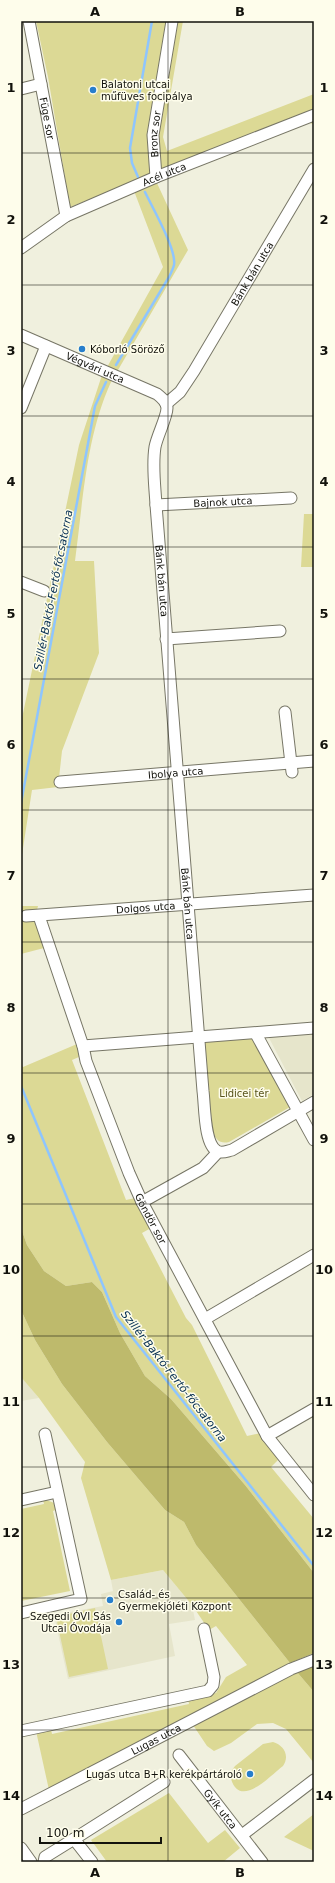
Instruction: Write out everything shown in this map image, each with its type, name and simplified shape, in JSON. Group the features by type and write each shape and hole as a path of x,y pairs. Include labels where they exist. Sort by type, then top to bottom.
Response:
{"street":[{"name":"Füge sor","path":"29,21 66,216"},
{"name":"Bronz sor","path":"156,177 153,135 172,21"},
{"path":"21,89 41,84"},
{"name":"Acél utca","path":"21,248 66,216 156,177 314,116"},
{"name":"Bánk bán utca","path":"199,1037 166,639 153,464 155,448 158,432 167,410 166,404 180,392 194,371 314,169"},
{"name":"Végvári utca","path":"21,335 157,394 163,398 166,404"},
{"path":"21,408 46,346"},
{"name":"Bajnok utca","path":"156,505 291,498"},
{"path":"21,582 44,591"},
{"path":"166,639 280,631"},
{"path":"285,712 292,767"},
{"name":"Ibolya utca","path":"60,782 177,773 292,767 314,761"},
{"name":"Dolgos utca","path":"26,916 314,895"},
{"name":"Göndör sor","path":"39,916 83,1046 86,1062 129,1173 142,1202 266,1436 314,1495"},
{"path":"83,1046 256,1034 314,1028"},
{"path":"256,1034 297,1112 314,1140"},
{"path":"199,1037 208,1135 211,1146 218,1152 223,1153 232,1150 314,1102"},
{"path":"142,1202 203,1168 218,1152"},
{"path":"205,1319 314,1255"},
{"path":"266,1436 314,1409"},
{"path":"21,1613 81,1598 45,1434"},
{"path":"21,1500 57,1492"},
{"path":"21,1731 208,1691 214,1685 214,1677 204,1629"},
{"name":"Lugas utca","path":"21,1808 291,1669 314,1660"},
{"name":"Gyík utca","path":"179,1755 262,1862"},
{"path":"242,1835 314,1780"},
{"path":"44,1862 45,1857 164,1782"},
{"path":"74,1839 92,1862"},
{"path":"21,1848 31,1862"}],"shaded area":[{"path":"314,1032 314,1094 302,1101 268,1036"},
{"path":"21,1228 27,1245 44,1271 66,1286 92,1282 102,1292 120,1333 145,1376 171,1399 245,1485 314,1573 314,1653 290,1663 196,1545 184,1522 165,1510 107,1442 62,1384 35,1340 21,1310"},
{"path":"21,1377 26,1382 39,1398 21,1401"},
{"name":"Szegedi ÓVI Sás Utcai Óvodája","path":"163,1570 192,1605 195,1620 169,1624 175,1656 68,1679 54,1615 103,1606 101,1594 113,1591 111,1580"},
{"path":"314,1665 314,1692 297,1672"}],"green space":[{"path":"36,21 183,21 163,137 167,151 314,94 314,125 307,121 156,181 188,250 111,382 96,425 83,492 75,561 94,561 99,653 62,751 58,787 32,790 21,861 21,723 79,445 101,378 163,267 131,183 70,207 48,77"},
{"path":"304,514 314,514 314,567 301,567"},
{"path":"21,906 38,906 36,914 47,949 44,948 21,954"},
{"name":"Lidicei tér","path":"255,1038 290,1107 229,1142 221,1142 217,1139 213,1132 203,1040"},
{"path":"77,1044 79,1057 72,1060 126,1200 135,1198 151,1228 142,1233 186,1318 192,1325 247,1436 261,1433 278,1460 271,1467 314,1519 314,1573 245,1485 171,1399 145,1376 120,1333 102,1292 92,1282 66,1286 44,1271 27,1245 21,1228 21,1065 23,1067"},
{"path":"21,1310 35,1340 62,1384 107,1442 165,1510 184,1522 196,1545 290,1663 49,1790 36,1731 51,1729 52,1734 189,1704 188,1698 216,1693 226,1677 247,1665 216,1626 209,1630 192,1605 163,1570 111,1580 81,1478 85,1462 39,1398 21,1377"},
{"path":"43,1500 54,1503 58,1509 53,1511 70,1591 21,1601 21,1509 44,1504"},
{"path":"95,1608 108,1669 69,1677 56,1617"},
{"path":"297,1672 314,1692 314,1763 286,1729 273,1723 257,1724 231,1743 214,1751 207,1746 193,1725"},
{"path":"273,1742 277,1743 285,1751 286,1758 283,1766 256,1788 248,1791 241,1791 235,1787 231,1779 232,1770 235,1766 263,1744"},
{"path":"169,1793 208,1843 225,1830 240,1848 223,1862 107,1862 91,1840"},
{"path":"314,1814 314,1851 284,1837"}],"waterway":[{"name":"Szillér-Baktó-Fertő-főcsatorna","path":"138,177 132,163 130,148 152,21"},
{"name":"Szillér-Baktó-Fertő-főcsatorna","path":"116,365 169,277 174,265 172,249 145,192"},
{"name":"Szillér-Baktó-Fertő-főcsatorna","path":"21,803 95,406 106,382"},
{"name":"Szillér-Baktó-Fertő-főcsatorna","path":"21,1086 116,1317 314,1566"}],"place":[{"name":"Balatoni utcai műfüves focipálya","path":"93,90"},
{"name":"Kóborló Söröző","path":"82,349"},
{"name":"Család- és Gyermekjóléti Központ","path":"110,1600"},
{"name":"Szegedi ÓVI Sás Utcai Óvodája","path":"119,1622"},
{"name":"Lugas utca B+R kerékpártároló","path":"250,1774"}]}
